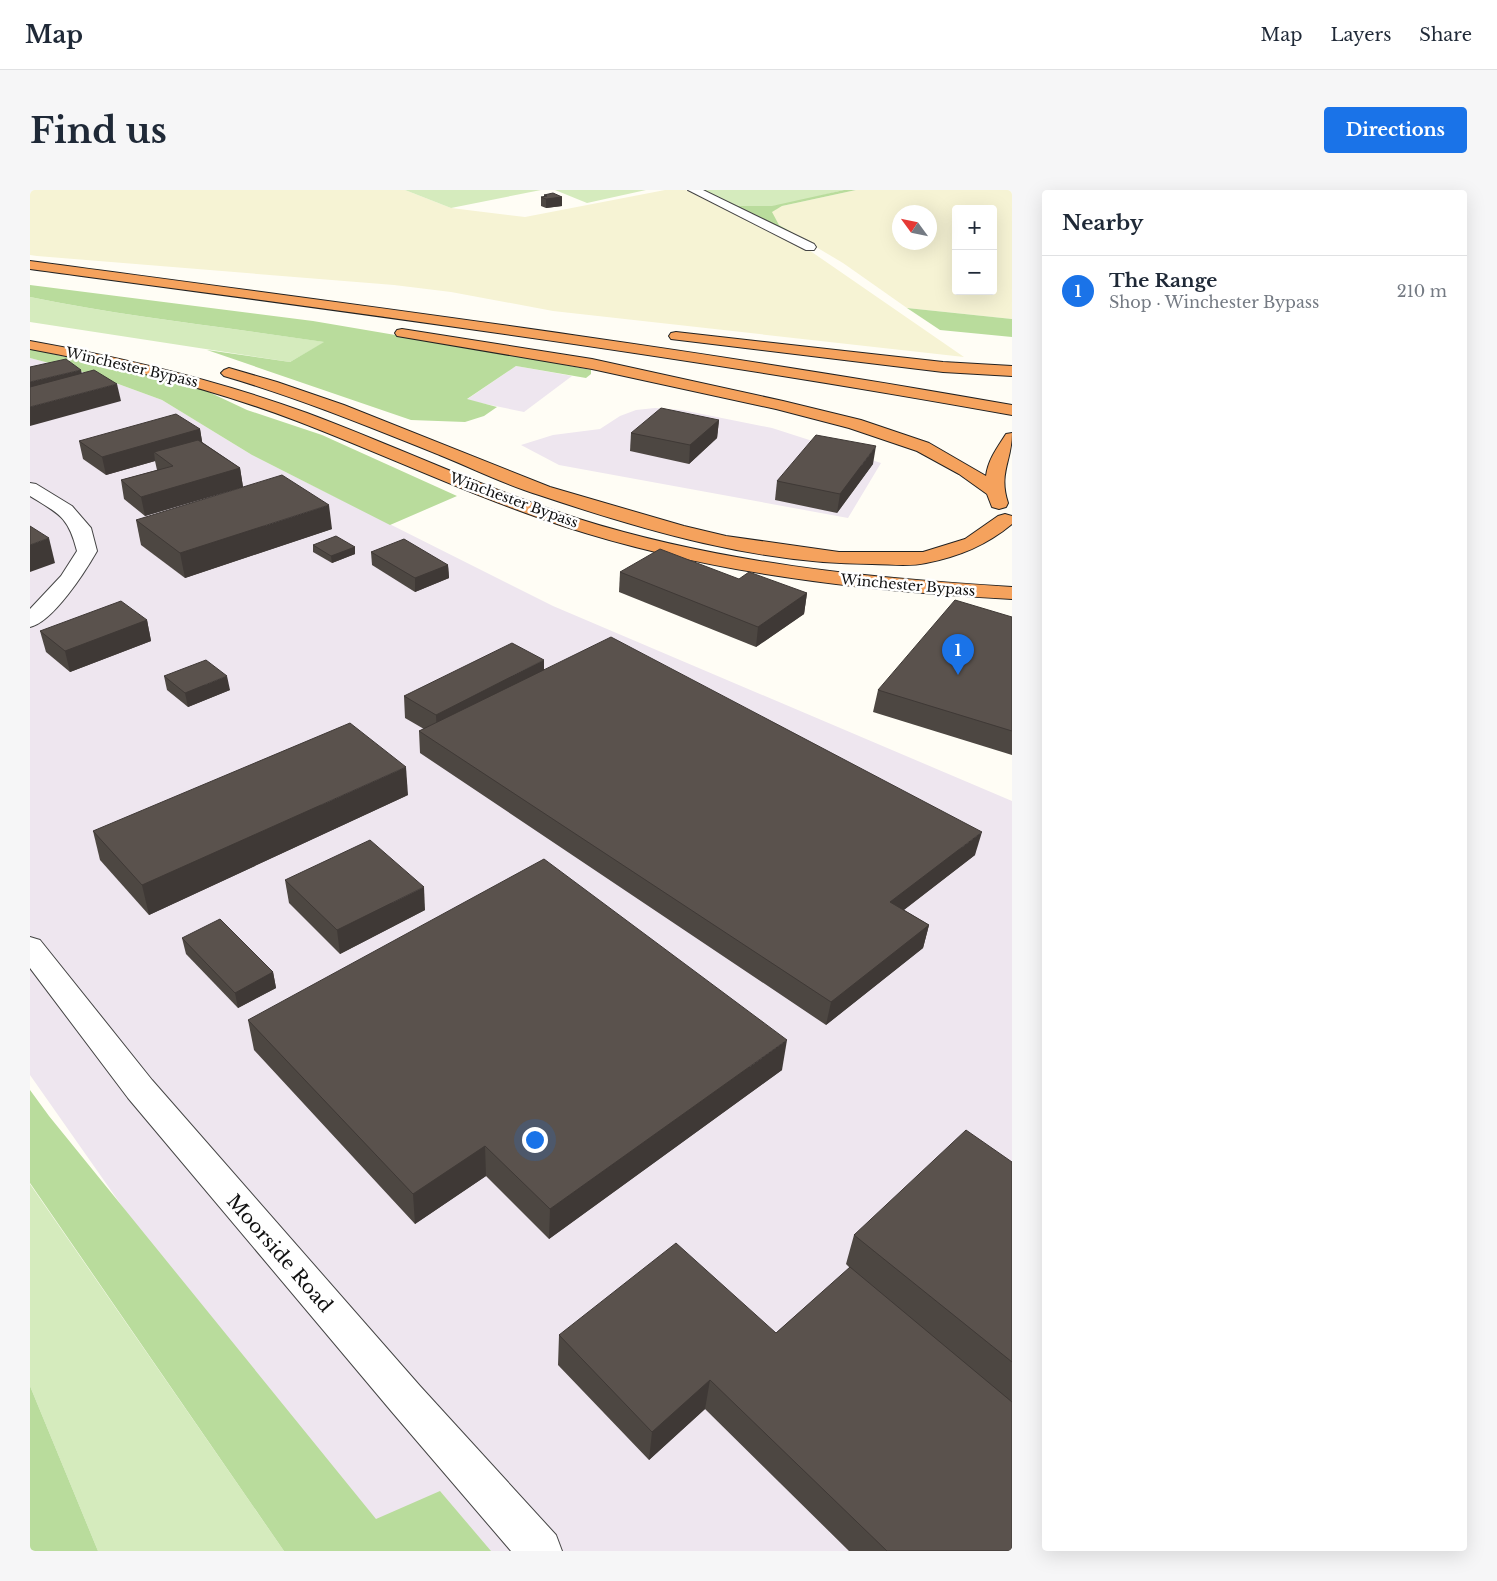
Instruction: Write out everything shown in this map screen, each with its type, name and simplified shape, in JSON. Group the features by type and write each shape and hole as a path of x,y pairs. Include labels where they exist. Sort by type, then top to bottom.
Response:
{"highway":[{"path":"30,265 236,291 697,357 1012,410"},
{"path":"30,278 500,337 793,382 1012,421"},
{"path":"52,280 87,288"},
{"path":"236,291 578,325"},
{"path":"385,330 592,364 777,404 855,424 923,447 965,470 994,491"},
{"name":"Winchester Bypass","path":"30,333 89,342 172,359"},
{"path":"665,334 943,367 1012,371"},
{"name":"Winchester Bypass","path":"30,345 142,368 239,395 319,424 514,504 632,541 746,565 848,581 1012,593"},
{"name":"Winchester Bypass","path":"216,370 271,385 338,408 544,491 679,531 726,542 839,558 924,558 972,543 1008,523"},
{"path":"1008,523 994,491 994,469 1009,442"}],"street":[{"path":"694,190 810,248"},
{"path":"30,488 65,510 81,528 87,551 76,571 58,594 30,622"},
{"name":"Moorside Road","path":"30,947 140,1089 540,1551"}],"shaded area":[{"path":"30,190 405,190 451,208 525,217 665,190 686,190 806,248 964,357 553,311 451,292 394,285 30,255"},
{"path":"856,190 1012,190 1012,319 907,308 843,263 779,225 771,212 782,206"},
{"path":"30,358 91,374 162,400 252,455 553,606 1012,801 1012,1551 364,1551 30,1075"},
{"path":"516,366 572,376 524,412 466,400"},
{"path":"655,408 682,410 772,428 881,463 848,518 559,465 521,445 553,435 600,429 620,416 636,410"}],"green space":[{"path":"405,190 541,190 451,208"},
{"path":"555,190 646,190 587,203"},
{"path":"703,190 844,190 776,206 749,208 733,206"},
{"path":"844,190 856,190 782,206 772,212 779,225 793,233 788,234 736,206 772,206"},
{"path":"30,285 313,321 524,357 591,370 591,374 586,378 516,366 467,399 497,407 484,416 465,422 411,420 207,350 290,362 324,342 66,304 30,297"},
{"path":"30,297 140,316 325,342 290,362 30,322"},
{"path":"907,308 1012,319 1012,337 940,330"},
{"path":"30,349 196,386 247,410 322,435 457,496 390,525 252,455 162,400 91,374 30,358"},
{"path":"30,1090 49,1116 376,1519 440,1491 491,1551 284,1551 30,1183"},
{"path":"30,1184 284,1551 98,1551 30,1386"},
{"path":"30,1386 98,1551 30,1551"}],"building":[{"path":"553,193 562,197 546,199 541,197 547,196 544,195"},
{"path":"66,359 81,370 30,382 30,367"},
{"path":"94,370 117,384 30,407 30,387"},
{"path":"661,408 719,420 690,445 631,433"},
{"path":"176,414 200,429 102,457 79,441"},
{"path":"816,435 876,446 840,494 777,481"},
{"path":"198,440 240,468 141,497 121,480 173,466 154,452"},
{"path":"282,475 329,505 180,553 136,520"},
{"path":"30,526 49,538 30,545"},
{"path":"336,536 355,547 331,556 313,545"},
{"path":"404,539 448,565 415,578 371,552"},
{"path":"660,549 739,579 749,572 807,593 758,627 620,572"},
{"path":"955,600 1012,617 1012,731 878,690"},
{"path":"121,601 147,620 65,651 40,631"},
{"path":"611,637 982,832 890,902 929,925 831,1002 419,731"},
{"path":"512,643 544,660 436,715 404,696"},
{"path":"206,660 227,676 185,693 164,676"},
{"path":"350,723 406,767 142,885 93,831"},
{"path":"370,840 424,887 337,930 285,880"},
{"path":"544,859 787,1040 550,1209 485,1146 413,1194 248,1020"},
{"path":"220,919 273,972 235,993 182,938"},
{"path":"966,1130 1012,1162 1012,1362 854,1235"},
{"path":"676,1243 776,1333 850,1267 1012,1402 1012,1551 887,1551 710,1380 652,1432 559,1335"}],"place":[{"name":"The Range","path":"958,675"}]}
